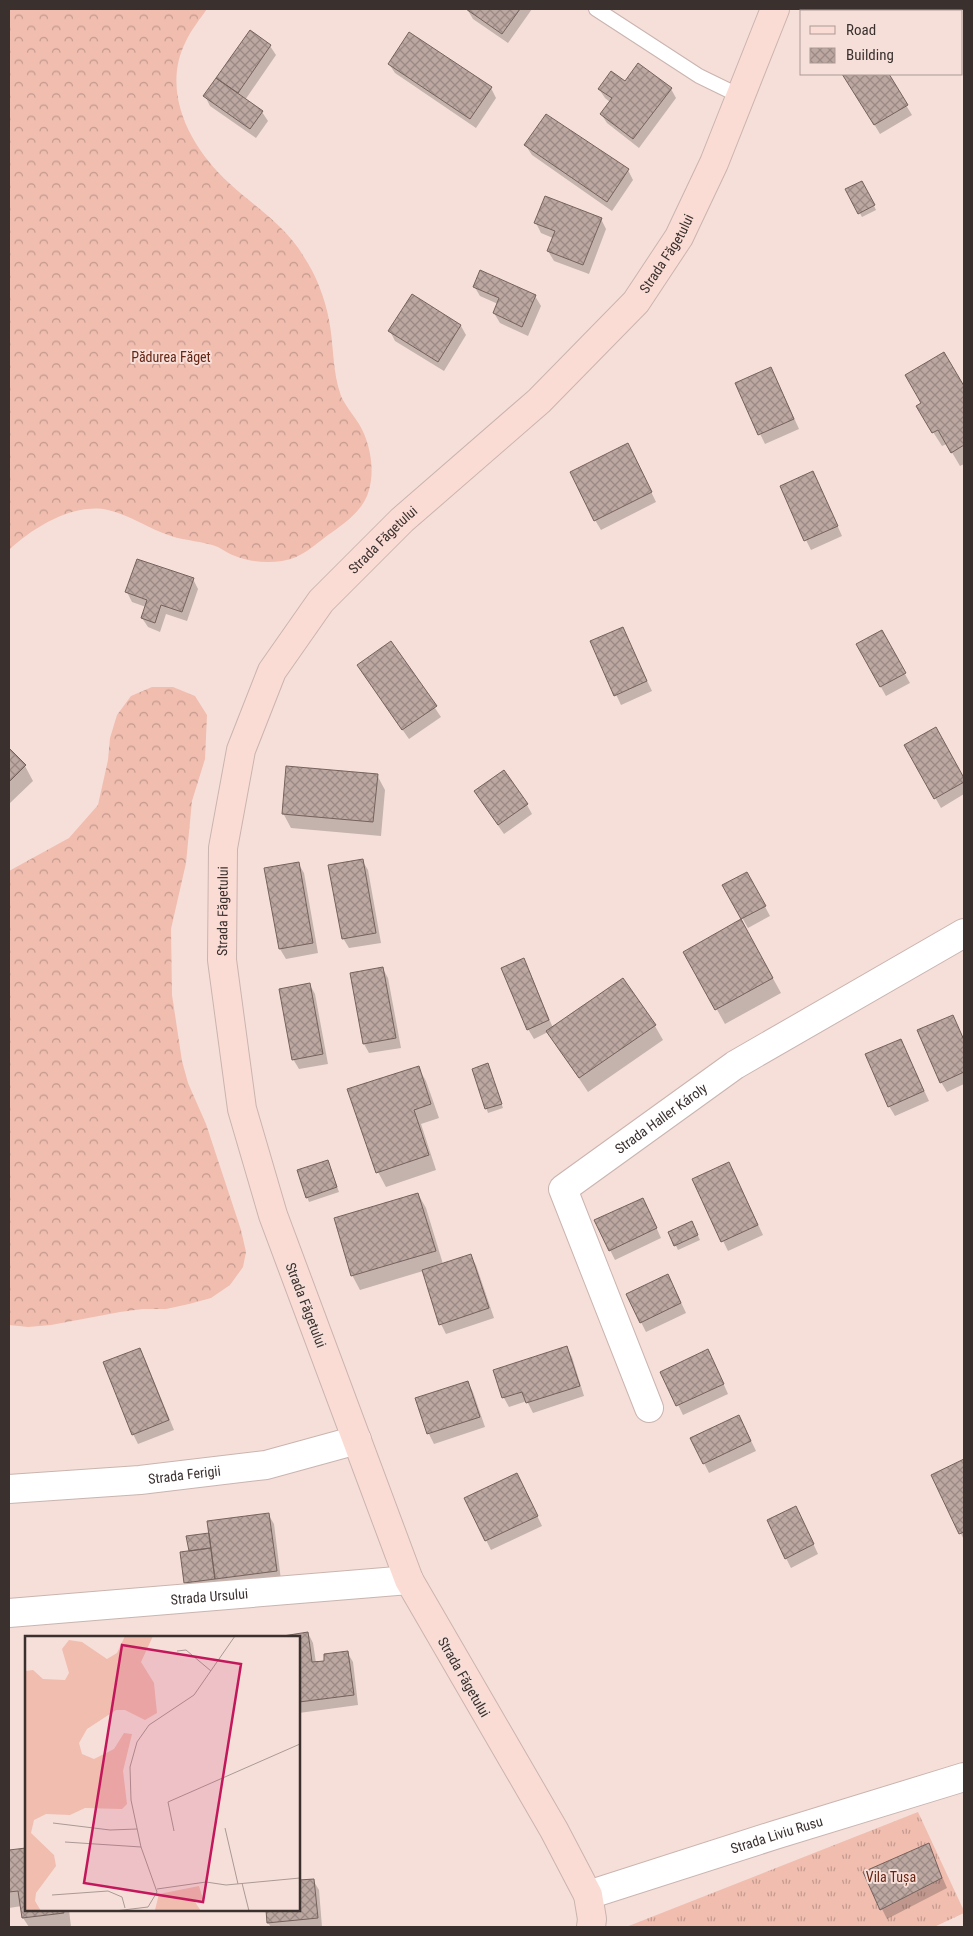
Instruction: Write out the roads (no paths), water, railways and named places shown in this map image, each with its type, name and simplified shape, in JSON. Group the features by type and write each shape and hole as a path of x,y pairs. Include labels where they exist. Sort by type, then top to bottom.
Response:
{"main road":[{"name":"Strada Făgetului","path":"591,1927 592,1920 588,1895 554,1830 409,1580 273,1215 242,1110 222,960 223,848 241,750 272,671 321,601 402,520 539,400 636,302 679,237 714,163 775,9"}],"street":[{"name":"Strada Haller Károly","path":"649,1408 564,1189 735,1065 964,933"},
{"name":"Strada Ferigii","path":"9,1489 140,1480 266,1466 357,1440"},
{"name":"Strada Ursului","path":"9,1613 409,1580"},
{"name":"Strada Liviu Rusu","path":"588,1895 964,1777"}],"lane":[{"path":"596,9 699,76 740,96"}],"park label":[{"name":"Pădurea Făget","path":"171,357"},
{"name":"Vila Tușa","path":"891,1877"}]}
